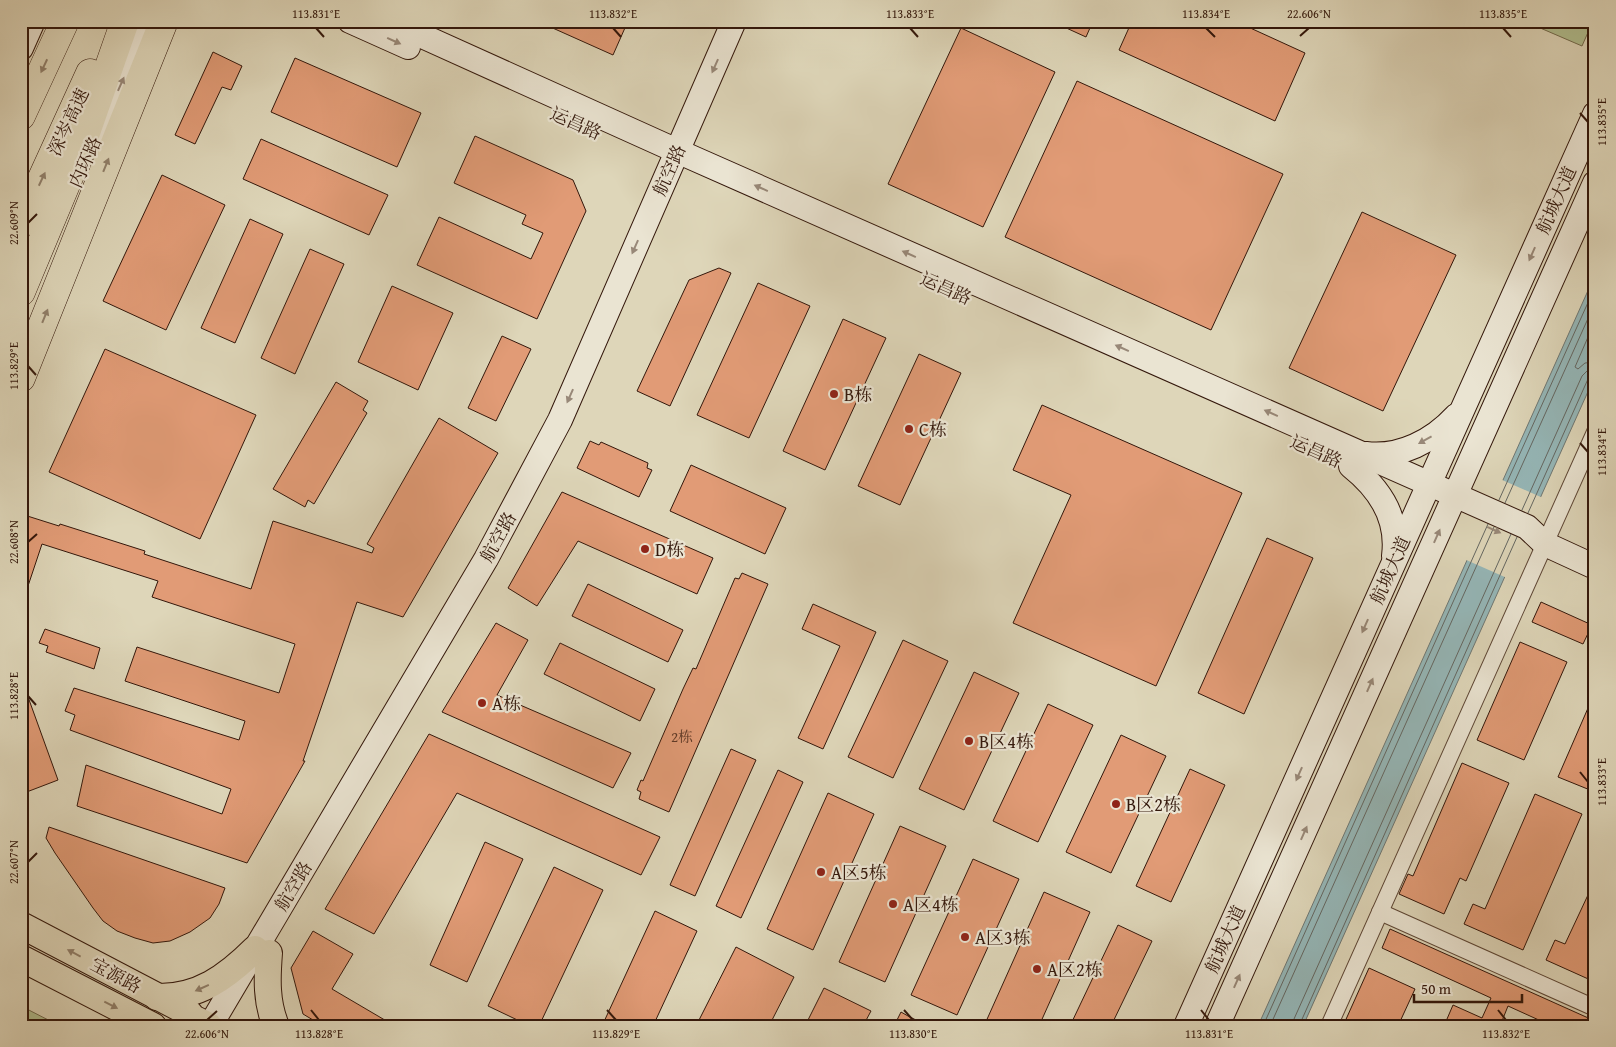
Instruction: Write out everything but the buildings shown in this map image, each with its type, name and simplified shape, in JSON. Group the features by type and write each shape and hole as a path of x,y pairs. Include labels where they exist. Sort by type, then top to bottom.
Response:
{"highway":[{"path":"21,116 65,21"},
{"name":"深岑高速","path":"21,224 114,21"},
{"path":"21,292 77,158 125,21"},
{"path":"21,378 164,21"}],"main road":[{"name":"宝源路","path":"21,925 189,1013 193,1018 210,1026"},
{"path":"157,997 172,998 187,995 204,988 262,951 267,978 268,999 276,1026"},
{"name":"宝源路","path":"21,958 153,1026"}],"street":[{"path":"21,48 33,21"},
{"name":"内环路","path":"21,304 150,21"},
{"name":"运昌路","path":"350,21 681,162 1595,567"},
{"name":"运昌路","path":"389,21 681,162"},
{"name":"航空路","path":"210,1026 262,951 500,567 575,426 681,162 734,21"},
{"name":"航空路","path":"681,162 752,21"},
{"name":"航城大道","path":"1186,1026 1595,114"},
{"name":"航城大道","path":"1217,1026 1462,507 1595,183"},
{"path":"1393,564 1396,542 1392,522 1385,504 1364,477 1356,460 1413,447 1449,424 1462,409"},
{"path":"1329,1026 1595,432"},
{"path":"1380,912 1595,1008"},
{"name":"航空路","path":"229,1026 262,951"}],"green space":[{"path":"1524,21 1593,21 1582,46"},
{"path":"21,1006 60,1026 21,1026"}],"water":[{"path":"1595,275 1595,376 1303,1026 1258,1026"}],"pier":[{"path":"1500,479 1543,498 1507,578 1464,559"}],"place":[{"name":"B栋","path":"834,394"},
{"name":"C栋","path":"909,429"},
{"name":"D栋","path":"645,549"},
{"name":"A栋","path":"482,703"},
{"name":"B区4栋","path":"969,741"},
{"name":"B区2栋","path":"1116,804"},
{"name":"A区5栋","path":"821,872"},
{"name":"A区4栋","path":"893,904"},
{"name":"A区3栋","path":"965,937"},
{"name":"A区2栋","path":"1037,969"}]}
